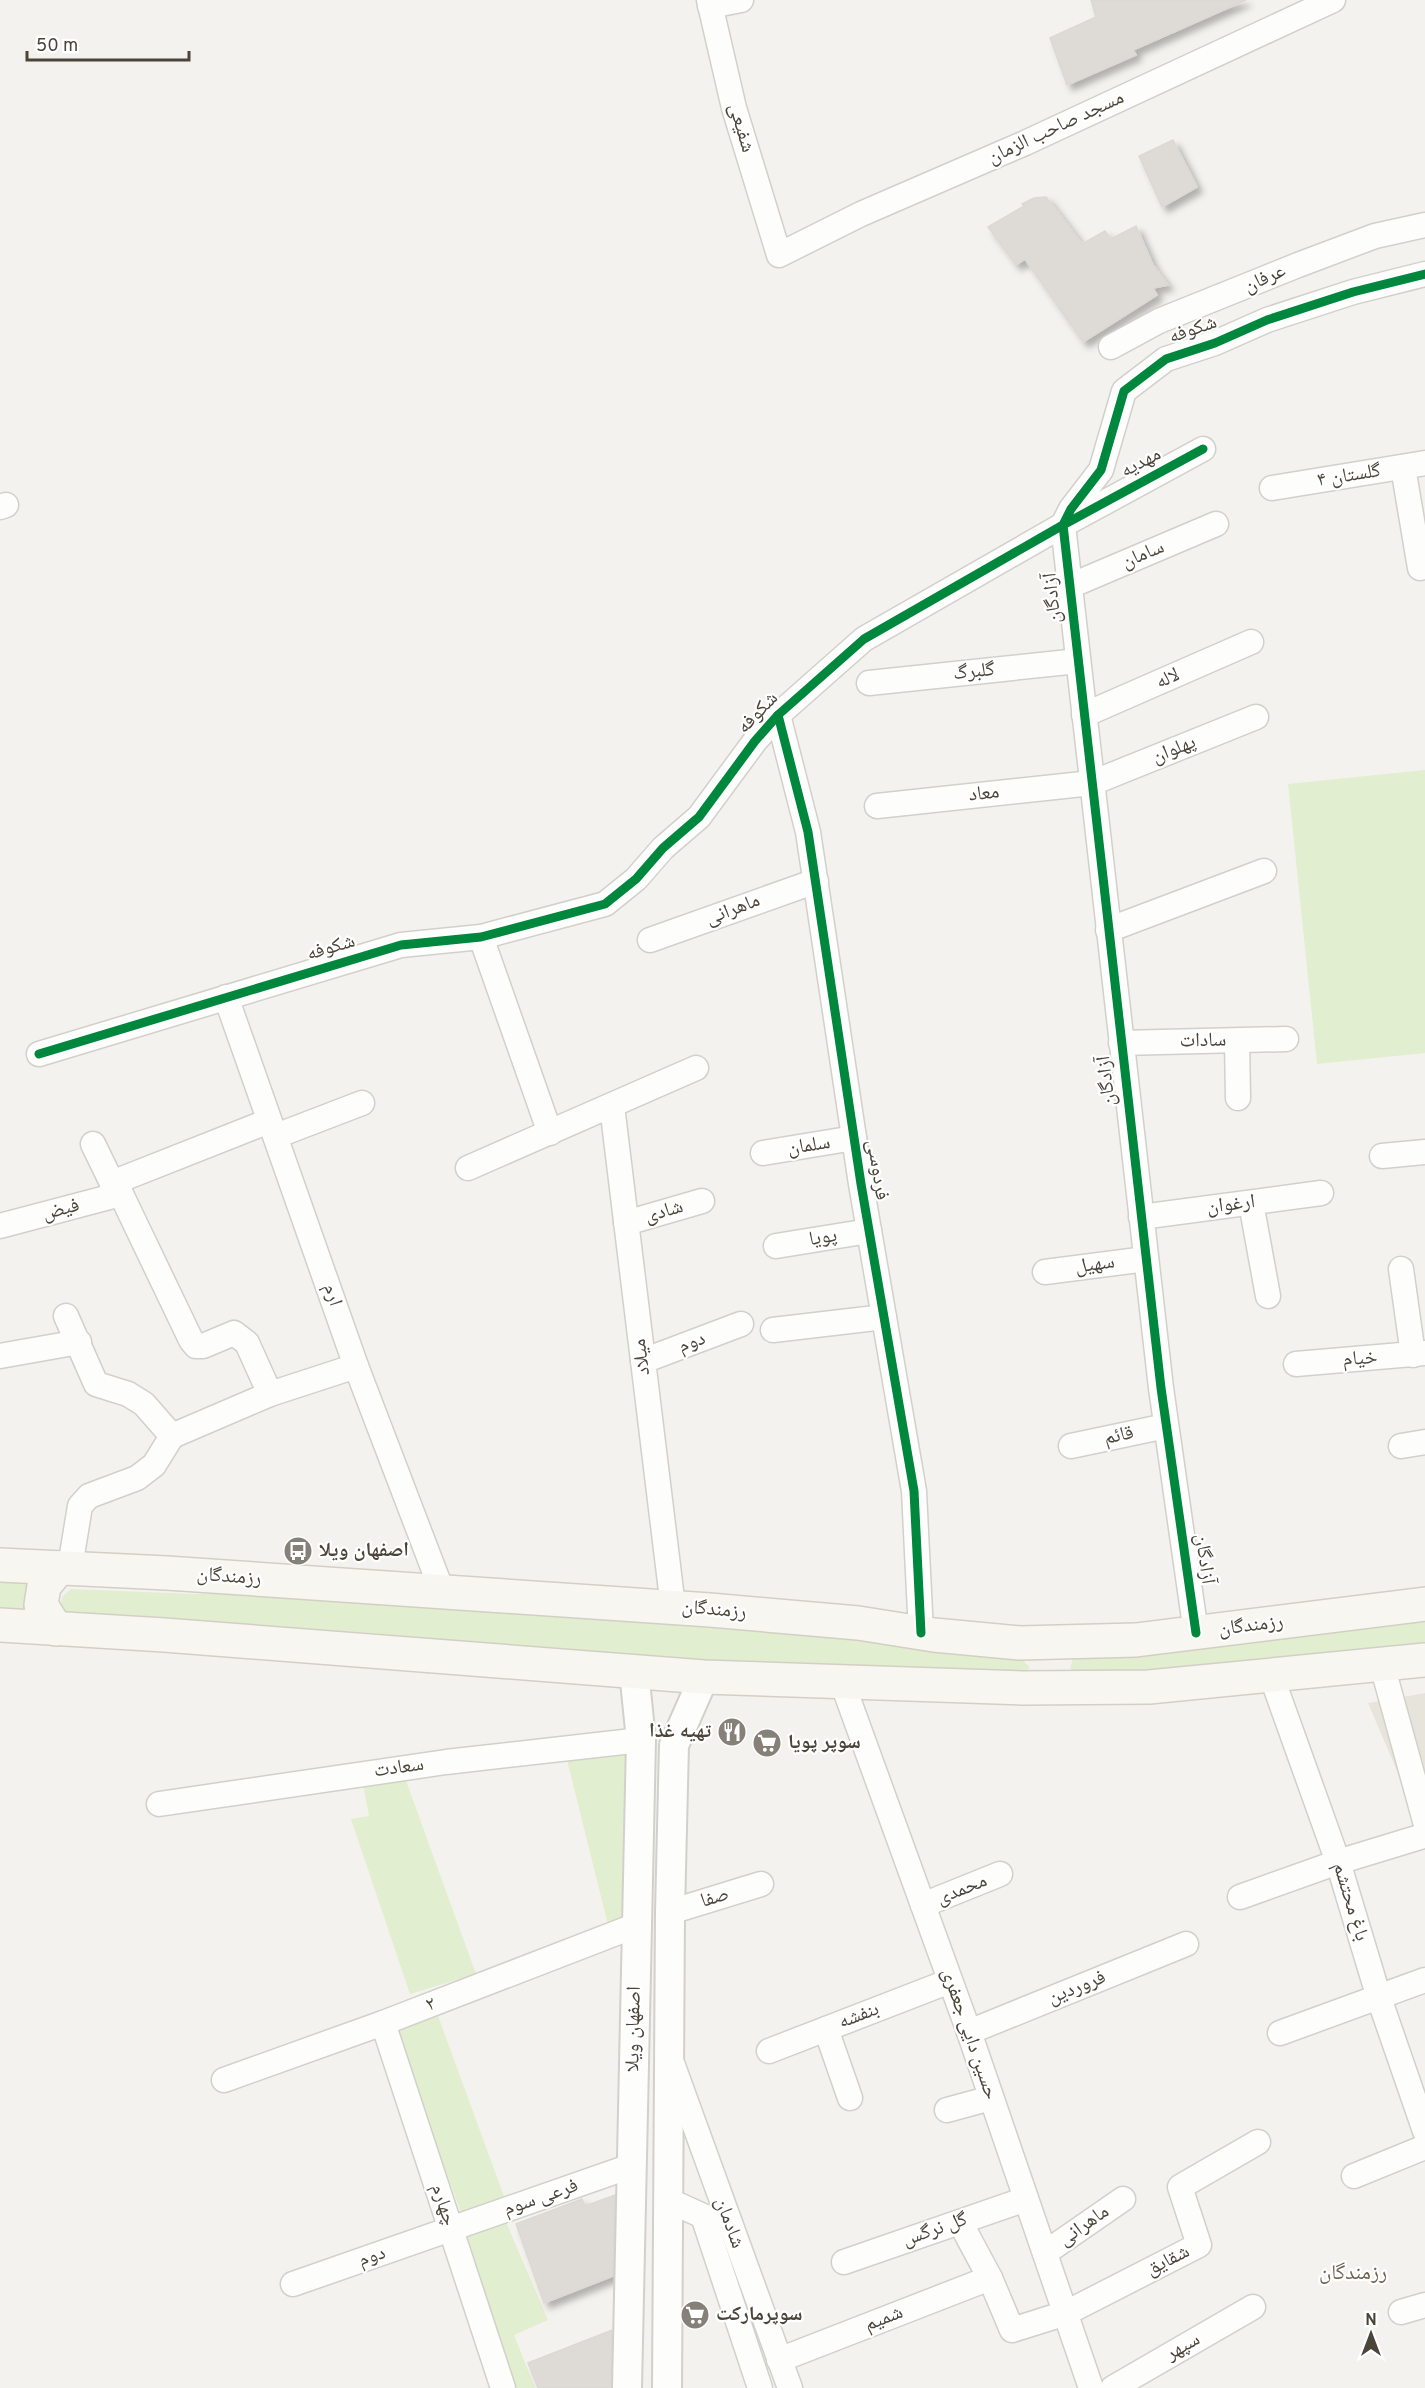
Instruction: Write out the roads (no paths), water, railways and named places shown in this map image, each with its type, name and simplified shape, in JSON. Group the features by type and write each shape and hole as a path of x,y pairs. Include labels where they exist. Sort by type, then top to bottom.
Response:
{"main road":[{"name":"رزمندگان","path":"0,1565 64,1567 673,1607 858,1623 921,1633 1020,1643 1136,1640 1425,1604"},
{"path":"56,1629 41,1605 44,1586 64,1567"},
{"path":"0,1625 704,1677 1022,1688 1149,1687 1425,1660"}],"street":[{"path":"709,3 741,0"},
{"name":"مسجد صاحب الزمان","path":"779,255 861,214 1025,143 1333,0"},
{"name":"شفیعی","path":"709,3 734,108 779,255"},
{"name":"عرفان","path":"1111,347 1160,321 1298,265 1374,236 1425,225"},
{"name":"شکوفه","path":"39,1054 401,945 482,937 559,919 605,904 636,879 663,848 699,818 754,741 778,715 864,639 1064,525 1071,509 1101,470 1124,391 1166,359 1215,343 1267,320 1353,292 1425,274"},
{"name":"مهدیه","path":"1064,525 1203,449"},
{"path":"1414,465 1420,568"},
{"name":"گلستان ۴","path":"1272,488 1414,465"},
{"name":"سامان","path":"1070,586 1216,524"},
{"name":"آزادگان","path":"1064,525 1146,1259 1166,1426 1196,1633"},
{"name":"لاله","path":"1084,715 1251,642"},
{"name":"گلبرگ","path":"869,683 1078,661"},
{"name":"فردوسی","path":"778,715 808,832 854,1138 914,1491 921,1633"},
{"name":"پهلوان","path":"1092,783 1256,717"},
{"name":"معاد","path":"877,806 1092,783"},
{"path":"1108,930 1264,871"},
{"name":"ماهرانی","path":"650,940 816,881"},
{"path":"482,937 550,1133"},
{"name":"ارم","path":"226,997 356,1366 442,1591"},
{"name":"سادات","path":"1121,1043 1286,1040"},
{"path":"1237,1041 1238,1098"},
{"path":"468,1168 696,1068"},
{"name":"فیض","path":"0,1226 117,1188 272,1129 362,1103"},
{"name":"میلاد","path":"612,1106 673,1607"},
{"name":"سلمان","path":"763,1153 854,1138"},
{"path":"93,1144 191,1340 196,1346 203,1346 234,1333 240,1336 247,1343 270,1394"},
{"path":"1382,1156 1425,1152"},
{"name":"ارغوان","path":"1141,1217 1321,1193"},
{"name":"شادی","path":"626,1223 702,1201"},
{"path":"1251,1203 1268,1296"},
{"name":"پویا","path":"776,1246 869,1231"},
{"name":"سهیل","path":"1045,1272 1146,1259"},
{"path":"1401,1269 1419,1354"},
{"path":"66,1316 96,1384 128,1394 144,1404 172,1436"},
{"path":"773,1330 884,1317"},
{"name":"دوم","path":"643,1361 741,1324"},
{"path":"0,1356 79,1342"},
{"name":"خیام","path":"1296,1364 1419,1354"},
{"path":"64,1567 80,1506 89,1496 137,1478 154,1465 172,1436 270,1394 356,1366"},
{"name":"قائم","path":"1071,1446 1166,1426"},
{"path":"1401,1446 1425,1442"},
{"path":"1240,1897 1423,1829 1382,1665"},
{"name":"اصفهان ویلا","path":"627,2388 641,1740 634,1671"},
{"name":"باغ محتشم","path":"1271,1675 1338,1862 1379,1998 1425,2131"},
{"name":"اصفهان ویلا","path":"667,2388 670,1912 674,1745 704,1677"},
{"name":"حسین دایی جعفری","path":"842,1682 969,2032 1091,2388"},
{"name":"سعادت","path":"159,1804 446,1762 641,1740"},
{"name":"محمدی","path":"923,1905 1000,1874"},
{"name":"صفا","path":"670,1912 761,1884"},
{"name":"۲","path":"224,2080 383,2023 637,1925"},
{"name":"فروردین","path":"969,2032 1186,1944"},
{"path":"1280,2033 1425,1980"},
{"name":"بنفشه","path":"769,2051 950,1981"},
{"name":"چهارم","path":"383,2023 503,2388"},
{"path":"826,2029 850,2098"},
{"name":"شادمان","path":"670,2058 790,2388"},
{"path":"947,2110 991,2098"},
{"name":"شقایق","path":"1066,2313 1199,2246 1179,2187 1258,2142"},
{"path":"1354,2176 1425,2147"},
{"name":"فرعی سوم","path":"451,2229 631,2166"},
{"name":"گل نرگس","path":"844,2262 1026,2199"},
{"name":"ماهرانی","path":"1045,2253 1123,2199"},
{"name":"شادمان","path":"669,2200 703,2216 760,2388"},
{"path":"960,2222 990,2278 1012,2330 1066,2313"},
{"name":"دوم","path":"293,2284 451,2229"},
{"name":"شمیم","path":"779,2360 990,2278"},
{"path":"1401,2312 1425,2305"},
{"name":"سپهر","path":"1113,2388 1253,2307"}],"place":[{"name":"اصفهان ویلا","path":"298,1551"},
{"name":"تهیه غذا","path":"732,1732"},
{"name":"سوپر پویا","path":"767,1743"},
{"name":"سوپرمارکت","path":"695,2315"}],"district":[{"name":"رزمندگان","path":"1353,2273"}]}
